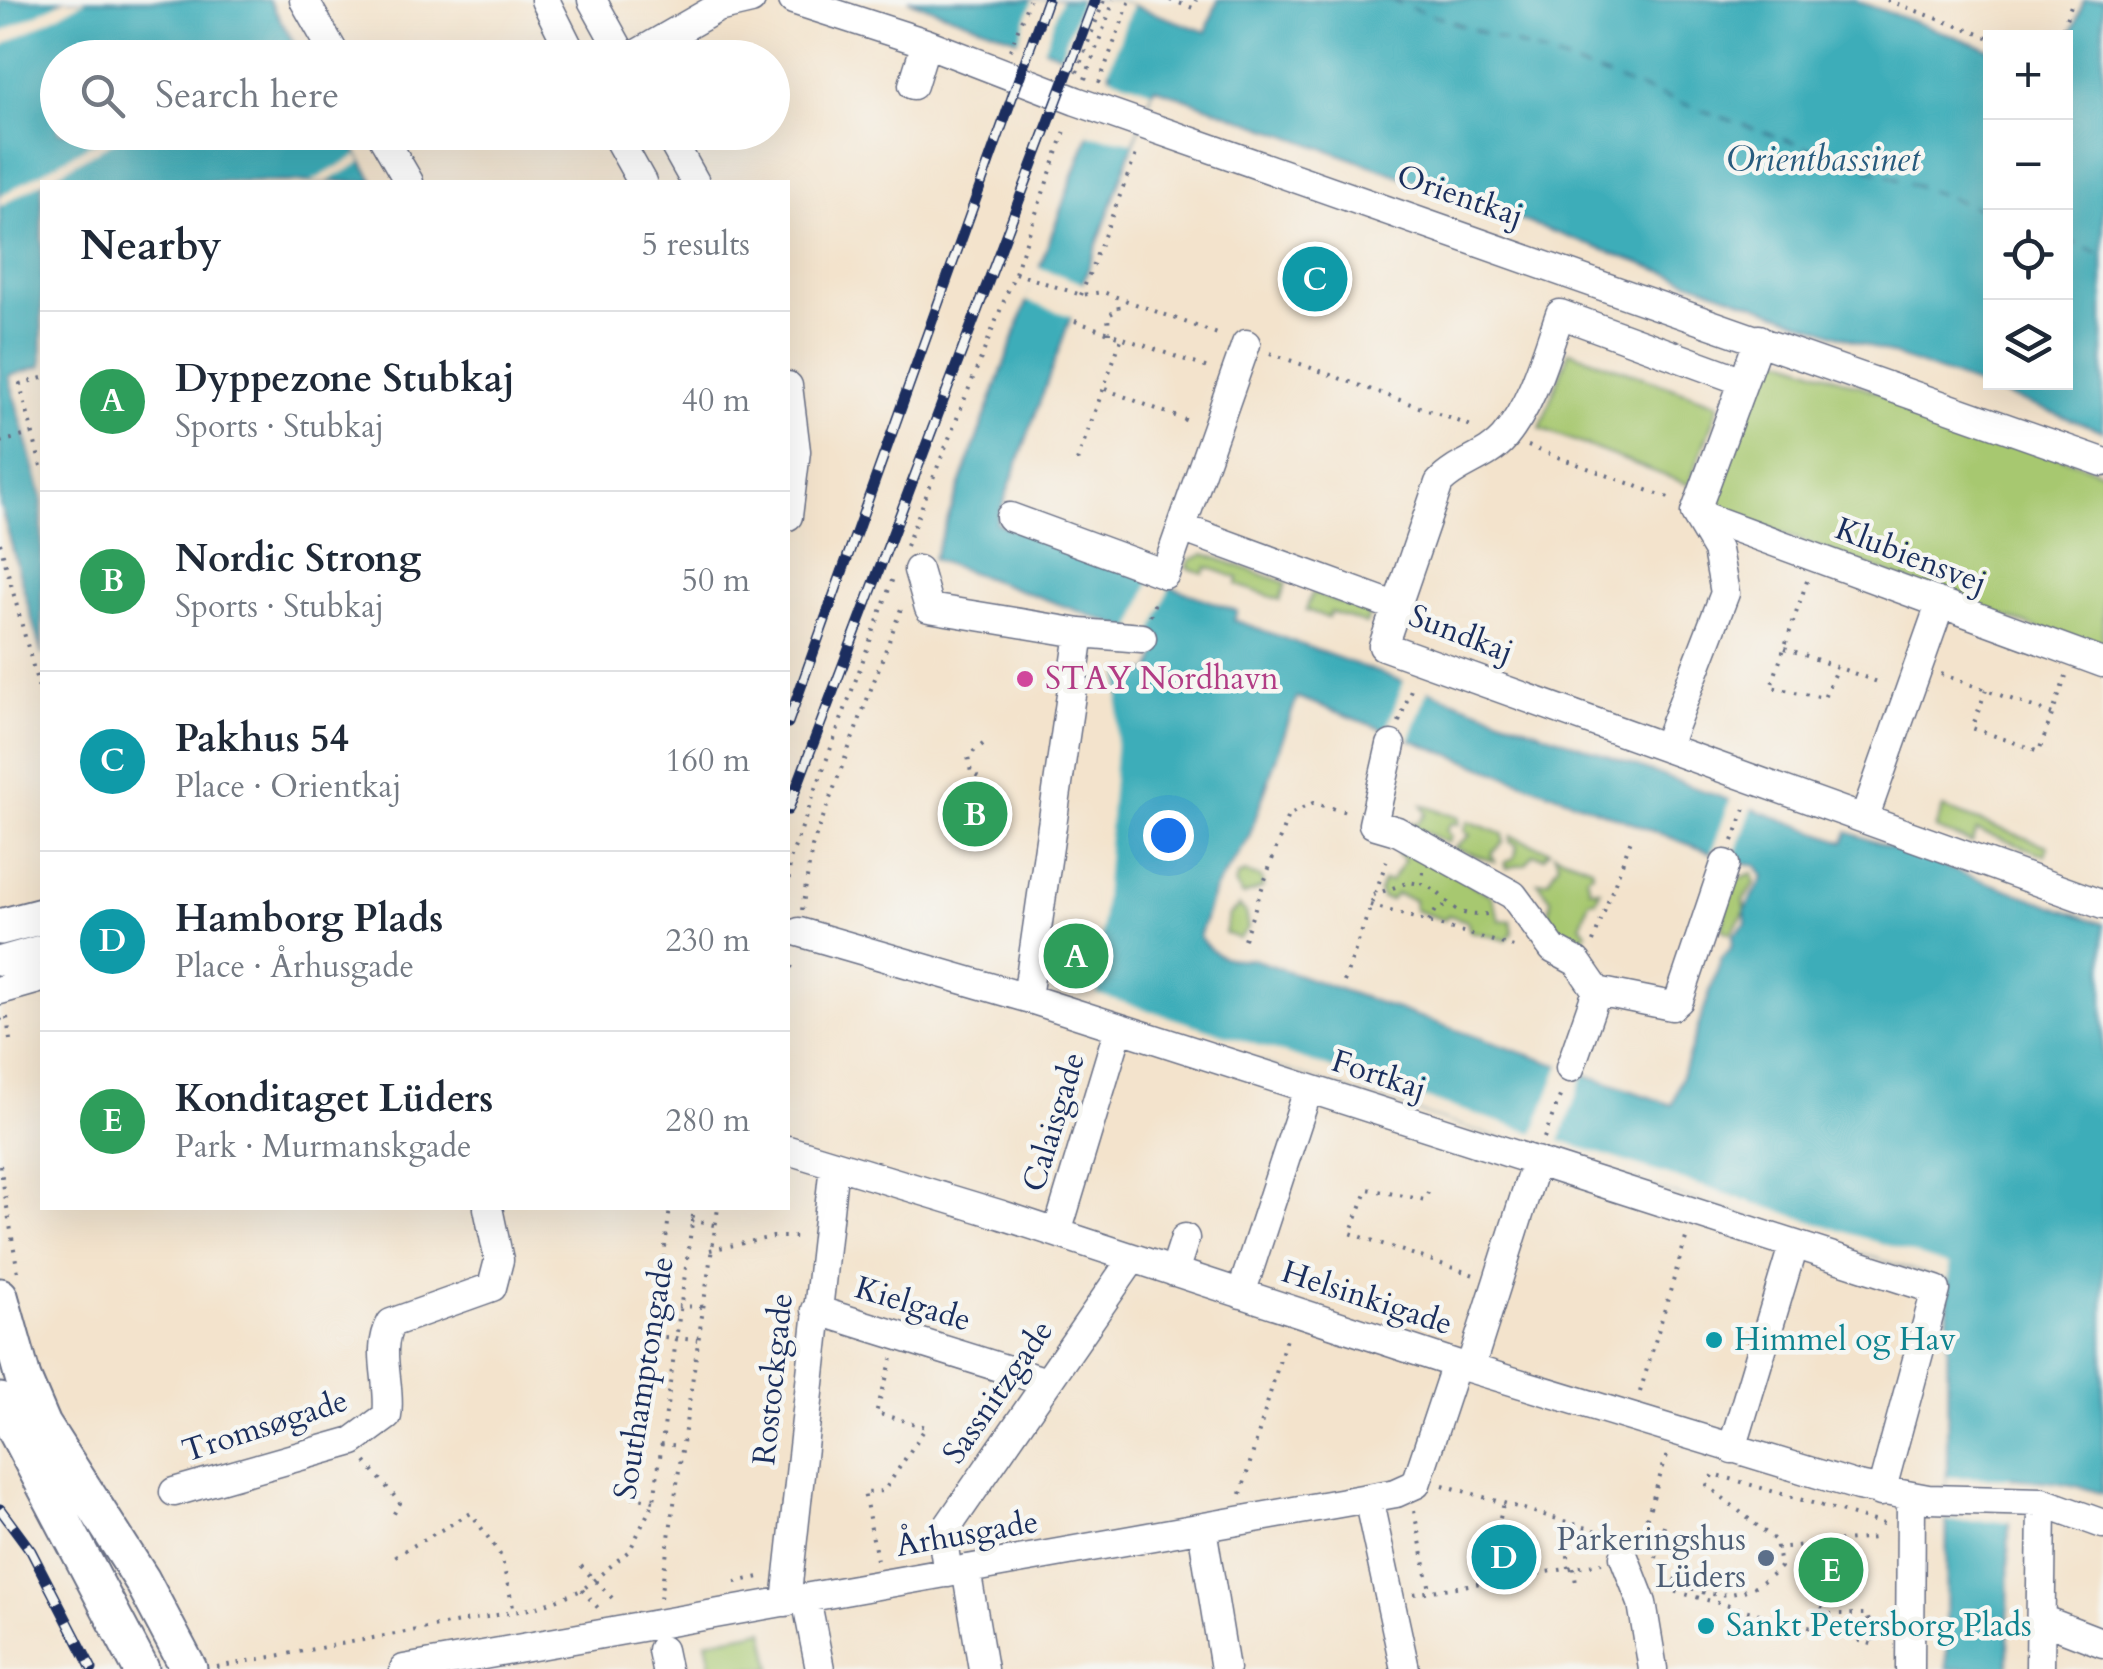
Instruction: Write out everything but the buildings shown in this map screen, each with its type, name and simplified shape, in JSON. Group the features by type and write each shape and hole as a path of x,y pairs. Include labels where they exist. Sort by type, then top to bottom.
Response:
{"main road":[{"path":"0,927 40,917"},
{"path":"10,1293 24,1378 43,1425 142,1580 189,1669"},
{"path":"0,1401 141,1669"}],"street":[{"path":"304,0 327,40"},
{"path":"545,0 565,40"},
{"path":"592,0 616,40"},
{"path":"659,40 717,8 752,0"},
{"name":"Orientkaj","path":"793,0 1086,88 1148,124 2103,462"},
{"path":"913,84 926,43"},
{"path":"390,150 408,180"},
{"path":"624,150 641,180"},
{"path":"677,150 694,180"},
{"name":"Sundkaj","path":"1743,381 1560,314 1531,394 1504,438 1470,463 1450,470 1439,483 1383,646 2103,905"},
{"path":"1666,746 1724,593 1717,550 1695,513 1759,339"},
{"path":"1010,517 1165,574 1246,344"},
{"path":"790,402 796,451 790,500"},
{"name":"Klubiensvej","path":"1695,513 2103,663"},
{"path":"1182,528 1397,607"},
{"path":"905,567 929,608 1080,634 1142,638"},
{"path":"1864,819 1940,605"},
{"path":"1027,998 1080,634"},
{"path":"1391,745 1385,827 1513,896 1553,950 1577,962 1597,991 1672,1006 1678,1000 1725,864"},
{"name":"Fortkaj","path":"799,932 1027,998 1118,1031 1936,1290 1881,1492"},
{"path":"0,961 40,950"},
{"path":"0,990 40,979"},
{"path":"1570,1068 1597,991"},
{"name":"Calaisgade","path":"1057,1233 1118,1031"},
{"path":"1241,1294 1308,1090"},
{"name":"Helsinkigade","path":"790,1151 1463,1366 1881,1492 1919,1498 2029,1501 2103,1524"},
{"path":"1414,1482 1498,1283 1536,1162"},
{"name":"Rostockgade","path":"820,1669 788,1570 834,1164"},
{"name":"Tromsøgade","path":"174,1492 353,1441 387,1416 389,1388 383,1347 391,1323 492,1287 499,1260 488,1210"},
{"path":"1174,1272 1185,1238"},
{"path":"1732,1449 1794,1246"},
{"name":"Sassnitzgade","path":"983,1669 957,1571 942,1535 1133,1258"},
{"name":"Kielgade","path":"816,1310 1046,1382"},
{"name":"Århusgade","path":"404,1669 1368,1498 1414,1482"},
{"path":"1368,1498 1405,1669"},
{"path":"1910,1669 1919,1498"},
{"path":"2029,1501 2041,1620 2040,1669"},
{"path":"1202,1528 1225,1669"},
{"path":"1631,1550 1652,1669"},
{"path":"2041,1620 2103,1643"}],"path":[{"path":"1010,50 1029,0"},
{"path":"1086,88 1104,0"},
{"path":"790,860 1086,88 1114,0"},
{"path":"1086,88 1130,0"},
{"path":"1170,0 1194,8 1196,0"},
{"path":"1888,0 1983,35"},
{"path":"2061,30 2073,0"},
{"path":"1081,295 1148,124"},
{"path":"1014,273 1081,295 1102,292 1666,496 1695,513"},
{"path":"1109,333 1108,315 1119,310 1116,297"},
{"path":"1075,321 1235,377"},
{"path":"1077,461 1122,337"},
{"path":"40,379 20,384 40,463"},
{"path":"1103,389 1216,430"},
{"path":"0,442 32,434"},
{"path":"0,542 40,692"},
{"path":"1814,558 1771,687 1782,693 1824,698 1837,667"},
{"path":"790,970 812,847 905,567"},
{"path":"1142,638 1165,574"},
{"path":"1784,648 1908,692"},
{"path":"1986,690 1972,728 2039,752 2074,653"},
{"path":"1918,665 2053,714"},
{"path":"1391,745 1414,680"},
{"path":"978,778 967,764 974,748 983,744"},
{"path":"1725,864 1756,780"},
{"path":"1244,939 1288,815 1313,802 1385,827 1374,895 1344,982"},
{"path":"1370,905 1509,948 1567,957 1591,949 1633,834"},
{"path":"1374,895 1409,882 1422,884"},
{"path":"1428,923 1436,910 1446,906"},
{"path":"7,1018 10,1040"},
{"path":"1536,1162 1570,1068"},
{"path":"0,1165 10,1293"},
{"path":"1428,1192 1425,1200 1368,1189 1350,1233 1498,1283"},
{"path":"654,1501 633,1497 670,1210"},
{"name":"Southamptongade","path":"514,1611 582,1590 596,1579 630,1550 654,1501 694,1210"},
{"path":"660,1598 718,1210"},
{"path":"1632,1418 1692,1214"},
{"path":"691,1220 714,1225"},
{"path":"710,1250 773,1236 824,1238"},
{"path":"658,1305 702,1307"},
{"path":"1232,1522 1294,1311"},
{"path":"654,1336 697,1340"},
{"path":"881,1585 864,1492 884,1491 926,1427 876,1413 899,1336"},
{"path":"1631,1550 1674,1431"},
{"path":"353,1441 400,1502 392,1517"},
{"path":"661,1444 682,1446"},
{"path":"1664,1526 1656,1562 1668,1575 1716,1594 1733,1596 1765,1582 1780,1567 1776,1541 1706,1485 1714,1474 1896,1527"},
{"path":"1430,1592 1414,1482 1571,1523 1631,1550"},
{"path":"1502,1580 1495,1537 1504,1503"},
{"path":"207,1669 514,1611 501,1556 471,1513 395,1556"},
{"path":"1571,1523 1571,1568 1576,1584"},
{"path":"1776,1548 1874,1538"},
{"path":"1656,1586 1876,1645 1867,1614 1830,1614 1813,1600 1806,1576 1817,1544"},
{"path":"1390,1598 1571,1568 1631,1550"},
{"path":"581,1566 616,1603 630,1602"},
{"path":"730,1583 788,1570"},
{"path":"645,1600 672,1596"}],"green space":[{"path":"1569,351 1719,404 1689,485 1540,428"},
{"path":"1768,353 2103,472 2103,653 1712,508"},
{"path":"1205,554 1286,583 1280,600 1237,585 1238,578 1207,567 1204,573 1187,568 1190,560"},
{"path":"1312,593 1370,613 1366,624 1331,612 1328,618 1306,610"},
{"path":"1422,805 1459,818 1459,824 1451,823 1446,831 1451,837 1448,843 1407,824 1419,822 1426,814"},
{"path":"1943,808 2048,846 2045,855 1977,830 1972,843 1935,829"},
{"path":"1468,821 1503,834 1503,843 1491,854 1495,862 1454,848 1470,835 1464,831"},
{"path":"1511,836 1549,850 1544,857 1533,854 1526,864 1507,868 1505,863 1515,857 1517,845 1510,842"},
{"path":"1404,846 1492,896 1500,920 1511,921 1513,932 1506,940 1470,931 1467,921 1448,915 1444,920 1414,910 1414,900 1396,894 1391,900 1382,898 1379,892 1383,881 1391,881 1404,861 1397,854"},
{"path":"1554,853 1592,867 1593,873 1587,876 1590,889 1600,890 1596,900 1589,901 1581,925 1587,932 1579,945 1550,929 1541,916 1549,915 1551,899 1537,882 1548,880 1559,863"},
{"path":"1245,873 1261,878 1263,887 1243,896 1235,884 1238,876"},
{"path":"1753,873 1755,884 1743,901 1746,910 1731,933 1722,930 1726,905 1717,897 1729,882"},
{"path":"1239,906 1245,912 1248,928 1239,939 1225,933 1229,915"},
{"path":"764,1630 772,1669 712,1669 706,1641"}],"water":[{"path":"0,0 269,0 292,40 40,40 40,150 355,150 373,180 40,180 40,367 9,376 40,490 40,648 0,504"},
{"name":"Orientbassinet","path":"908,0 1117,0 1206,32 1218,0 1854,0 1983,46 1983,388 1154,87 996,523 1237,611 1234,620 1844,842 1848,832 2103,924 2103,1494 2069,1484 2009,1478 2008,1669 1946,1669 1948,1281 1084,1004 1121,670 1151,672 1162,641 933,559 1111,72","holes":["1297,697 1733,861 1757,865 1764,877 1745,910 1746,924 1733,935 1732,947 1721,959 1672,1105 1253,959 1222,957 1199,937 1214,890 1248,840"]},
{"path":"2084,0 2103,0 2103,431 1990,390 2073,390 2073,30"}],"pier":[{"path":"64,0 86,0 0,47 0,33"},
{"path":"1033,0 1061,0 1042,53 1017,44"},
{"path":"1081,0 1118,0 1132,5 1107,75 1059,59"},
{"path":"1107,75 1152,91 1133,142 1087,134"},
{"path":"80,150 99,150 0,206 0,196"},
{"path":"358,155 362,162 330,180 314,180"},
{"path":"1038,267 1085,284 1073,317 1026,301"},
{"path":"1150,580 1170,586 1151,637 1132,630"},
{"path":"1116,670 1121,670 1097,994 1534,1133 1561,1062 1585,1070 1560,1141 1949,1265 1949,1281 1079,1003 1082,975 1065,975 1056,958 1068,939 1086,936"},
{"path":"1405,678 1429,687 1408,744 1384,735"},
{"path":"1732,795 1754,803 1732,864 1710,857"},
{"path":"1947,1477 2010,1478 2010,1521 1947,1521"}],"ferry route":[{"path":"1390,0 1984,210"},
{"path":"2073,243 2103,255"}],"railway":[{"path":"790,717 1047,0"},
{"path":"790,805 1095,0"},
{"path":"0,1509 31,1551 92,1669"}],"place":[{"name":"Pakhus 54","path":"1315,279"},
{"name":"STAY Nordhavn","path":"1025,679"},
{"name":"Nordic Strong","path":"975,814"},
{"name":"Dyppezone Stubkaj","path":"1076,956"},
{"name":"Himmel og Hav","path":"1714,1340"},
{"name":"Hamborg Plads","path":"1504,1557"},
{"name":"Parkeringshus Lüders","path":"1766,1558"},
{"name":"Konditaget Lüders","path":"1831,1570"},
{"name":"Sankt Petersborg Plads","path":"1706,1626"}]}
